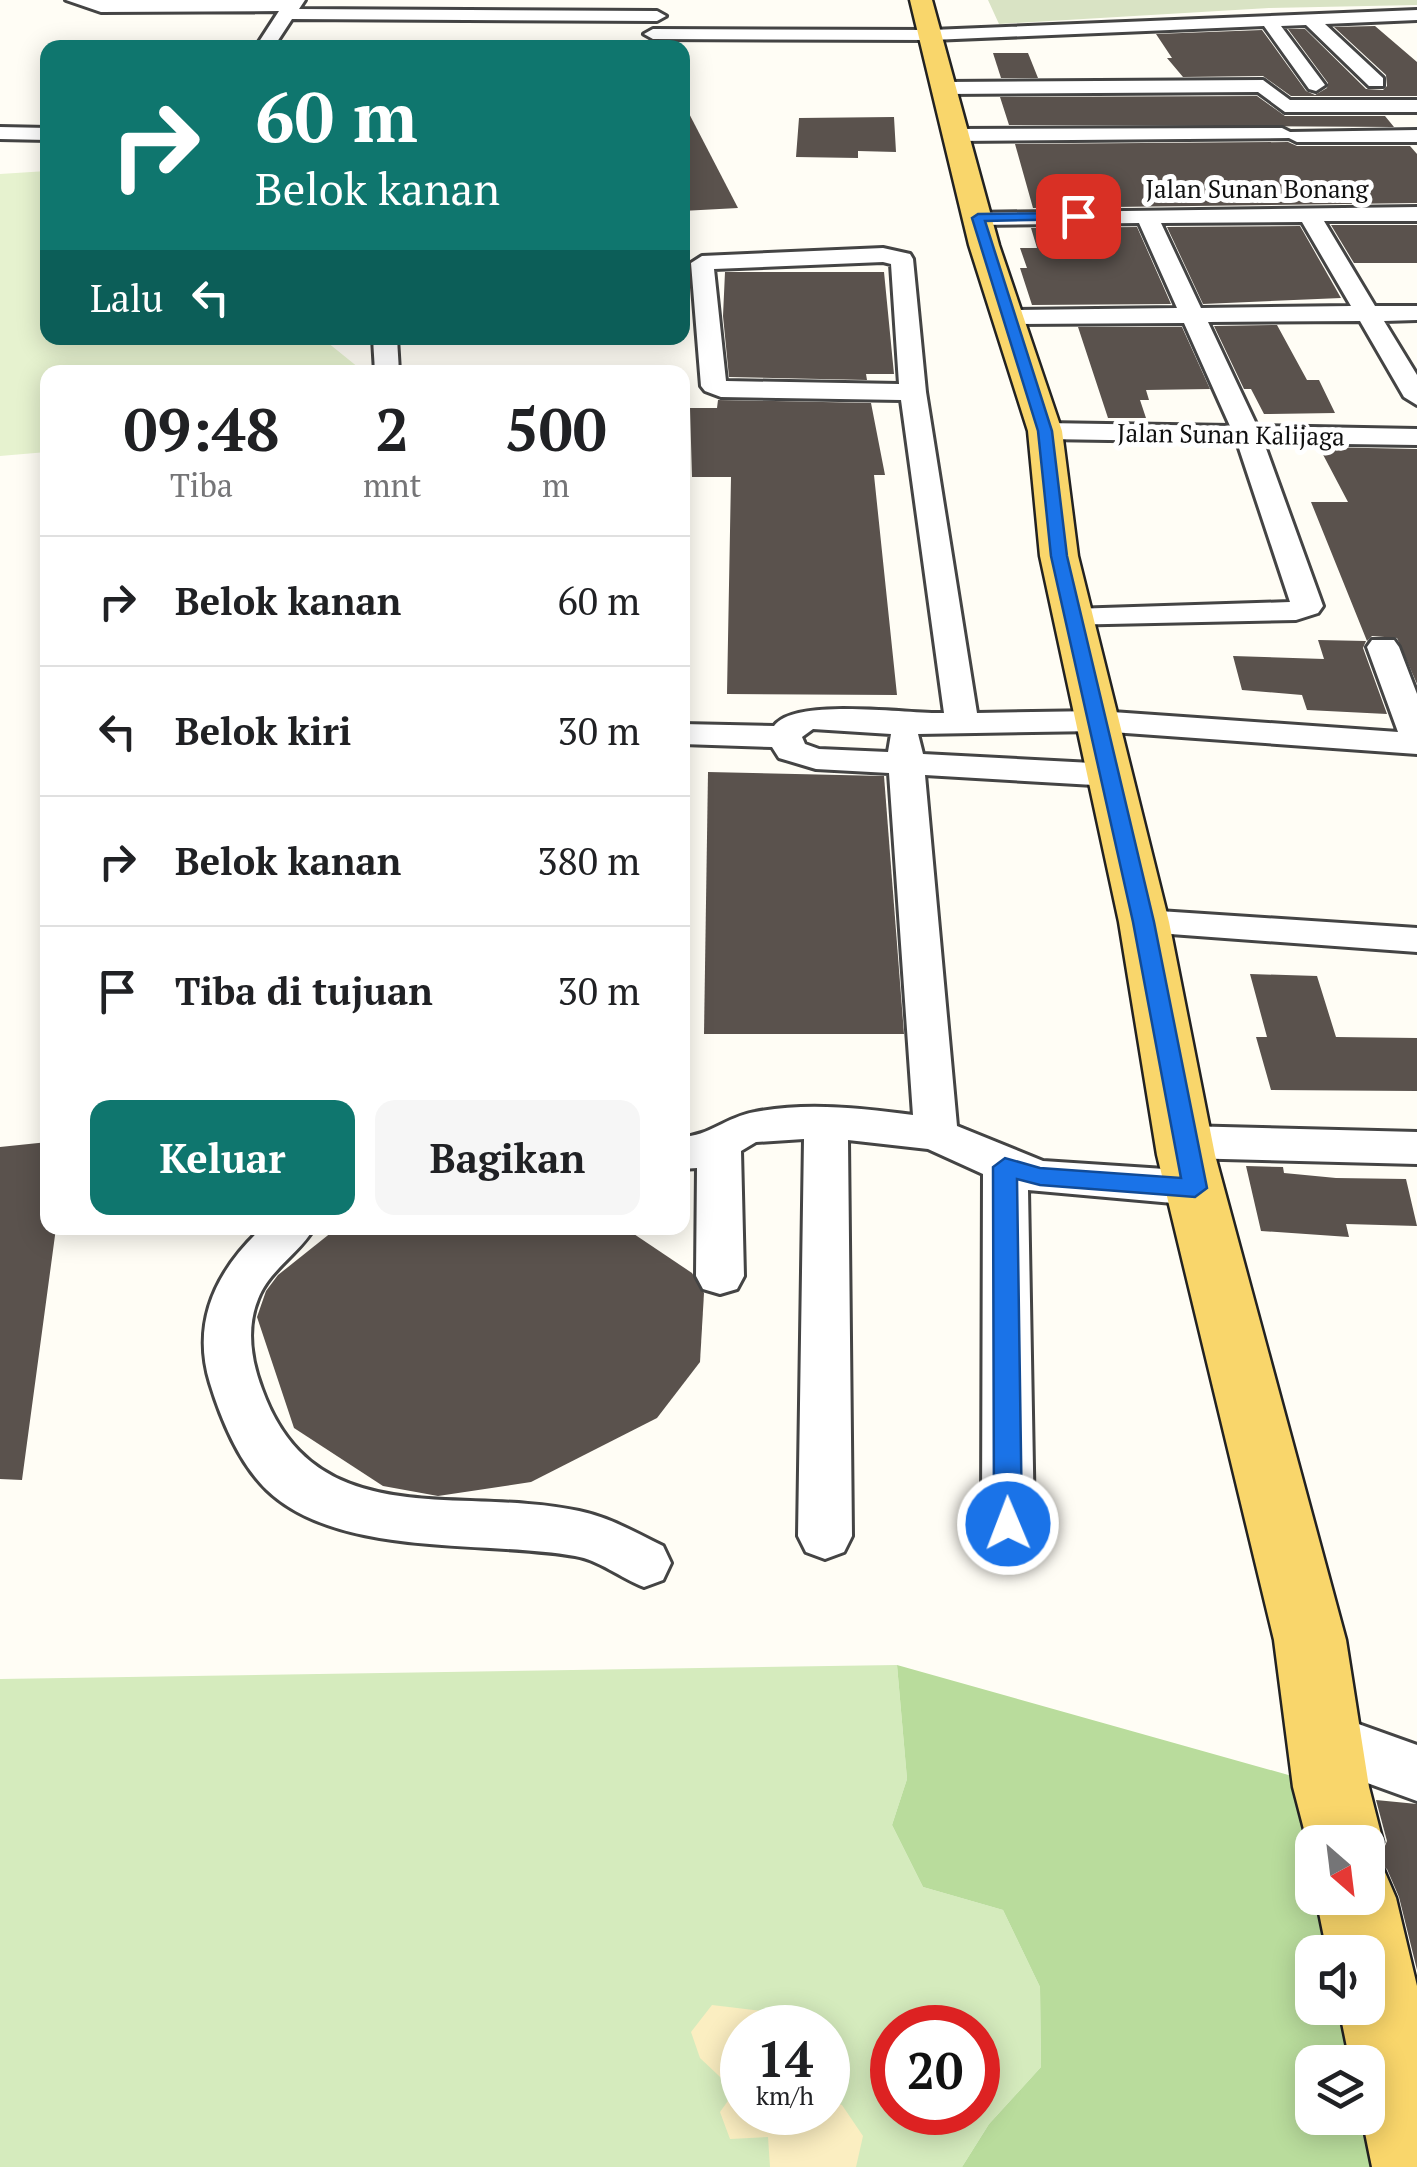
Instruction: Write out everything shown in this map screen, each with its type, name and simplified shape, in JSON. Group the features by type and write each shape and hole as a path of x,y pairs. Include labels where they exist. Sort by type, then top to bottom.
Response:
{"main road":[{"path":"926,18 978,218 1045,431 1059,556 1072,618 1144,922 1189,1165 1310,1640 1341,1825"},
{"path":"1360,1915 1416,2167"}],"street":[{"path":"74,0 102,7 361,7 656,25 878,32 926,18 1188,30 1267,19 1412,19"},
{"path":"392,0 505,14 548,0"},
{"path":"269,40 292,7"},
{"path":"793,13 878,32"},
{"path":"1309,18 1362,83"},
{"path":"1267,19 1362,83 1415,108"},
{"path":"1211,63 1228,87"},
{"path":"950,112 1228,87 1362,83"},
{"path":"1263,86 1285,106"},
{"path":"1211,107 1415,108"},
{"path":"950,112 1290,135 1417,136"},
{"path":"0,134 40,134"},
{"name":"Jalan Sunan Bonang","path":"978,218 1417,214"},
{"path":"1072,618 1276,612 1308,606 1248,435 1146,217"},
{"path":"1310,217 1417,397"},
{"path":"914,392 714,386 691,256 898,256 902,260 914,392 962,724"},
{"path":"1007,318 1417,313"},
{"name":"Jalan Sunan Kalijaga","path":"1045,431 1417,437"},
{"path":"785,737 792,725 804,719 903,724 1098,722 1417,741 1383,647"},
{"path":"903,724 936,1135"},
{"path":"690,734 785,737"},
{"path":"785,737 791,751 801,756 906,766 1112,775"},
{"path":"1144,922 1417,940"},
{"path":"720,1276 700,1152 738,1131 769,1124 906,1129 936,1135 1005,1167 1040,1177 1417,1148"},
{"path":"825,1536 826,1126"},
{"path":"1005,1167 1008,1524"},
{"path":"283,1235 258,1258 229,1302 224,1326 225,1348 237,1390 264,1445 288,1478 318,1494 422,1521 576,1533 644,1563"},
{"path":"1325,1740 1417,1773"}],"green space":[{"path":"988,0 1417,0 1417,5 1269,8 999,24"},
{"path":"40,171 40,345 331,345 355,365 40,365 40,453 0,456 0,174"},
{"path":"897,1665 907,1779 892,1825 923,1887 1003,1910 1040,1987 1041,2067 1000,2112 1000,2005 870,2005 870,2135 982,2135 962,2167 0,2167 0,1679"},
{"path":"897,1665 1331,1787 1338,1825 1295,1825 1295,1915 1355,1915 1360,1935 1295,1935 1295,2025 1377,2025 1381,2045 1295,2045 1295,2135 1385,2135 1385,2064 1405,2167 962,2167 982,2135 1000,2135 1000,2112 1041,2067 1040,1987 1003,1910 923,1887 892,1825 907,1779"}],"sand":[{"path":"712,2005 720,2006 720,2077 700,2058 691,2032"},
{"path":"850,2117 863,2136 856,2167 770,2167 768,2137 730,2139 729,2135 850,2135"}],"building":[{"path":"1375,26 1417,62 1417,96 1291,96 1263,76 1183,77 1167,58 1172,58 1156,34 1262,30 1306,91 1315,95 1328,83 1288,29 1305,29 1366,89 1383,90 1387,86 1386,75 1334,27"},
{"path":"993,53 1028,53 1038,78 1001,78"},
{"path":"1257,96 1285,116 1385,116 1394,127 1009,125 1000,97"},
{"path":"690,115 738,208 690,211"},
{"path":"894,117 896,152 858,151 858,158 796,157 799,118"},
{"path":"1288,142 1297,146 1410,146 1417,154 1417,203 1033,208 1015,144"},
{"path":"1331,225 1417,225 1417,263 1354,263"},
{"path":"1300,226 1341,298 1203,304 1167,227"},
{"path":"1137,227 1171,304 1032,305 1020,268 1027,268 1020,248 1037,248 1031,228"},
{"path":"725,272 884,272 894,374 866,374 867,380 729,377 723,316"},
{"path":"1277,325 1307,380 1319,380 1335,413 1264,414 1251,389 1244,389 1214,326"},
{"path":"1078,327 1182,327 1210,389 1146,390 1149,400 1140,400 1146,418 1108,418"},
{"path":"718,400 871,403 885,475 874,475 897,695 727,694 731,477 692,477 690,408 717,408"},
{"path":"1319,447 1417,449 1417,684 1397,638 1372,636 1367,641 1311,502 1348,502"},
{"path":"1318,640 1366,641 1363,648 1387,714 1307,710 1302,695 1242,690 1233,656 1324,659"},
{"path":"708,772 884,776 904,1034 704,1034"},
{"path":"1250,974 1317,976 1336,1037 1417,1038 1417,1091 1271,1090 1256,1037 1267,1037"},
{"path":"40,1143 40,1235 55,1235 22,1480 0,1479 0,1147"},
{"path":"1246,1166 1283,1167 1284,1173 1336,1178 1406,1179 1417,1226 1346,1224 1349,1237 1261,1231"},
{"path":"328,1235 635,1235 692,1273 704,1293 700,1362 657,1418 531,1482 438,1496 383,1486 294,1428 257,1317 266,1291 278,1275"},
{"path":"1376,1800 1417,1804 1417,1970 1399,1897 1385,1868 1387,1841"}],"route":[{"path":"1008,1524 1005,1167 1040,1177 1195,1188 1144,922 1059,556 1045,431 978,218 1078,216"}]}
